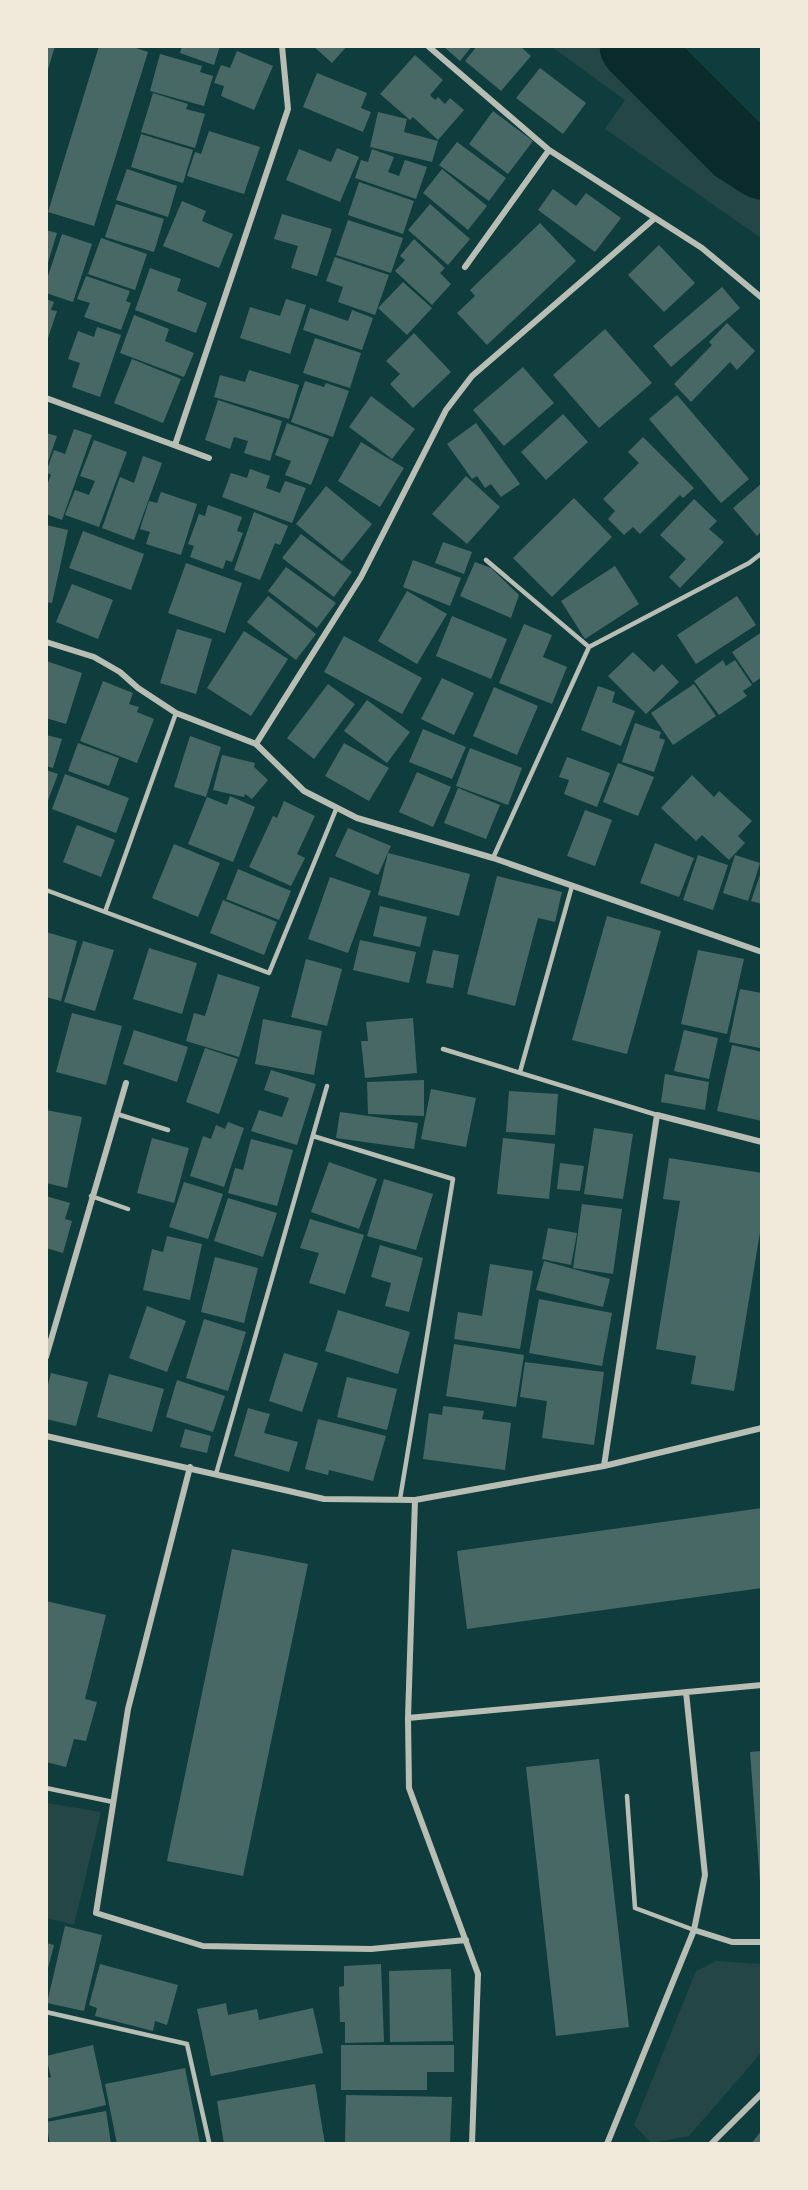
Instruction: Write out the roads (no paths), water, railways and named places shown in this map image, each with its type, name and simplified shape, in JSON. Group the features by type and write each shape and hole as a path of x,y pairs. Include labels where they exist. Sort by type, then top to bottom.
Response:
{"street":[{"path":"175,445 288,109 282,46"},
{"path":"428,46 549,150 702,248 762,298"},
{"path":"465,267 549,150"},
{"path":"256,744 361,577 446,410 472,376 655,218"},
{"path":"46,398 209,459"},
{"path":"46,642 94,657 120,672 138,688 176,713 256,744 304,790 357,818 494,858 762,952"},
{"path":"46,1357 126,1083"},
{"path":"604,1466 657,1115 762,1142"},
{"path":"46,1436 324,1499 415,1500 604,1466 762,1428"},
{"path":"190,1467 128,1709 96,1913 203,1946 371,1949 466,1940"},
{"path":"415,1500 408,1718 409,1788 478,1974 472,2144"},
{"path":"408,1718 762,1684"},
{"path":"607,2144 694,1930 705,1875 686,1692"},
{"path":"694,1930 732,1942 762,1942"},
{"path":"711,2144 762,2093"}],"lane":[{"path":"494,858 589,647 749,563 762,553"},
{"path":"486,560 589,647"},
{"path":"105,912 176,713"},
{"path":"46,890 269,973 337,807"},
{"path":"520,1072 572,886"},
{"path":"443,1049 657,1115"},
{"path":"216,1474 327,1086"},
{"path":"117,1114 168,1130"},
{"path":"313,1136 453,1179 400,1499"},
{"path":"92,1196 128,1209"},
{"path":"46,1788 113,1802"},
{"path":"627,1797 635,1908 694,1930"},
{"path":"46,2012 188,2044 208,2142"}],"waterway":[{"path":"634,46 737,149 762,165"}]}
